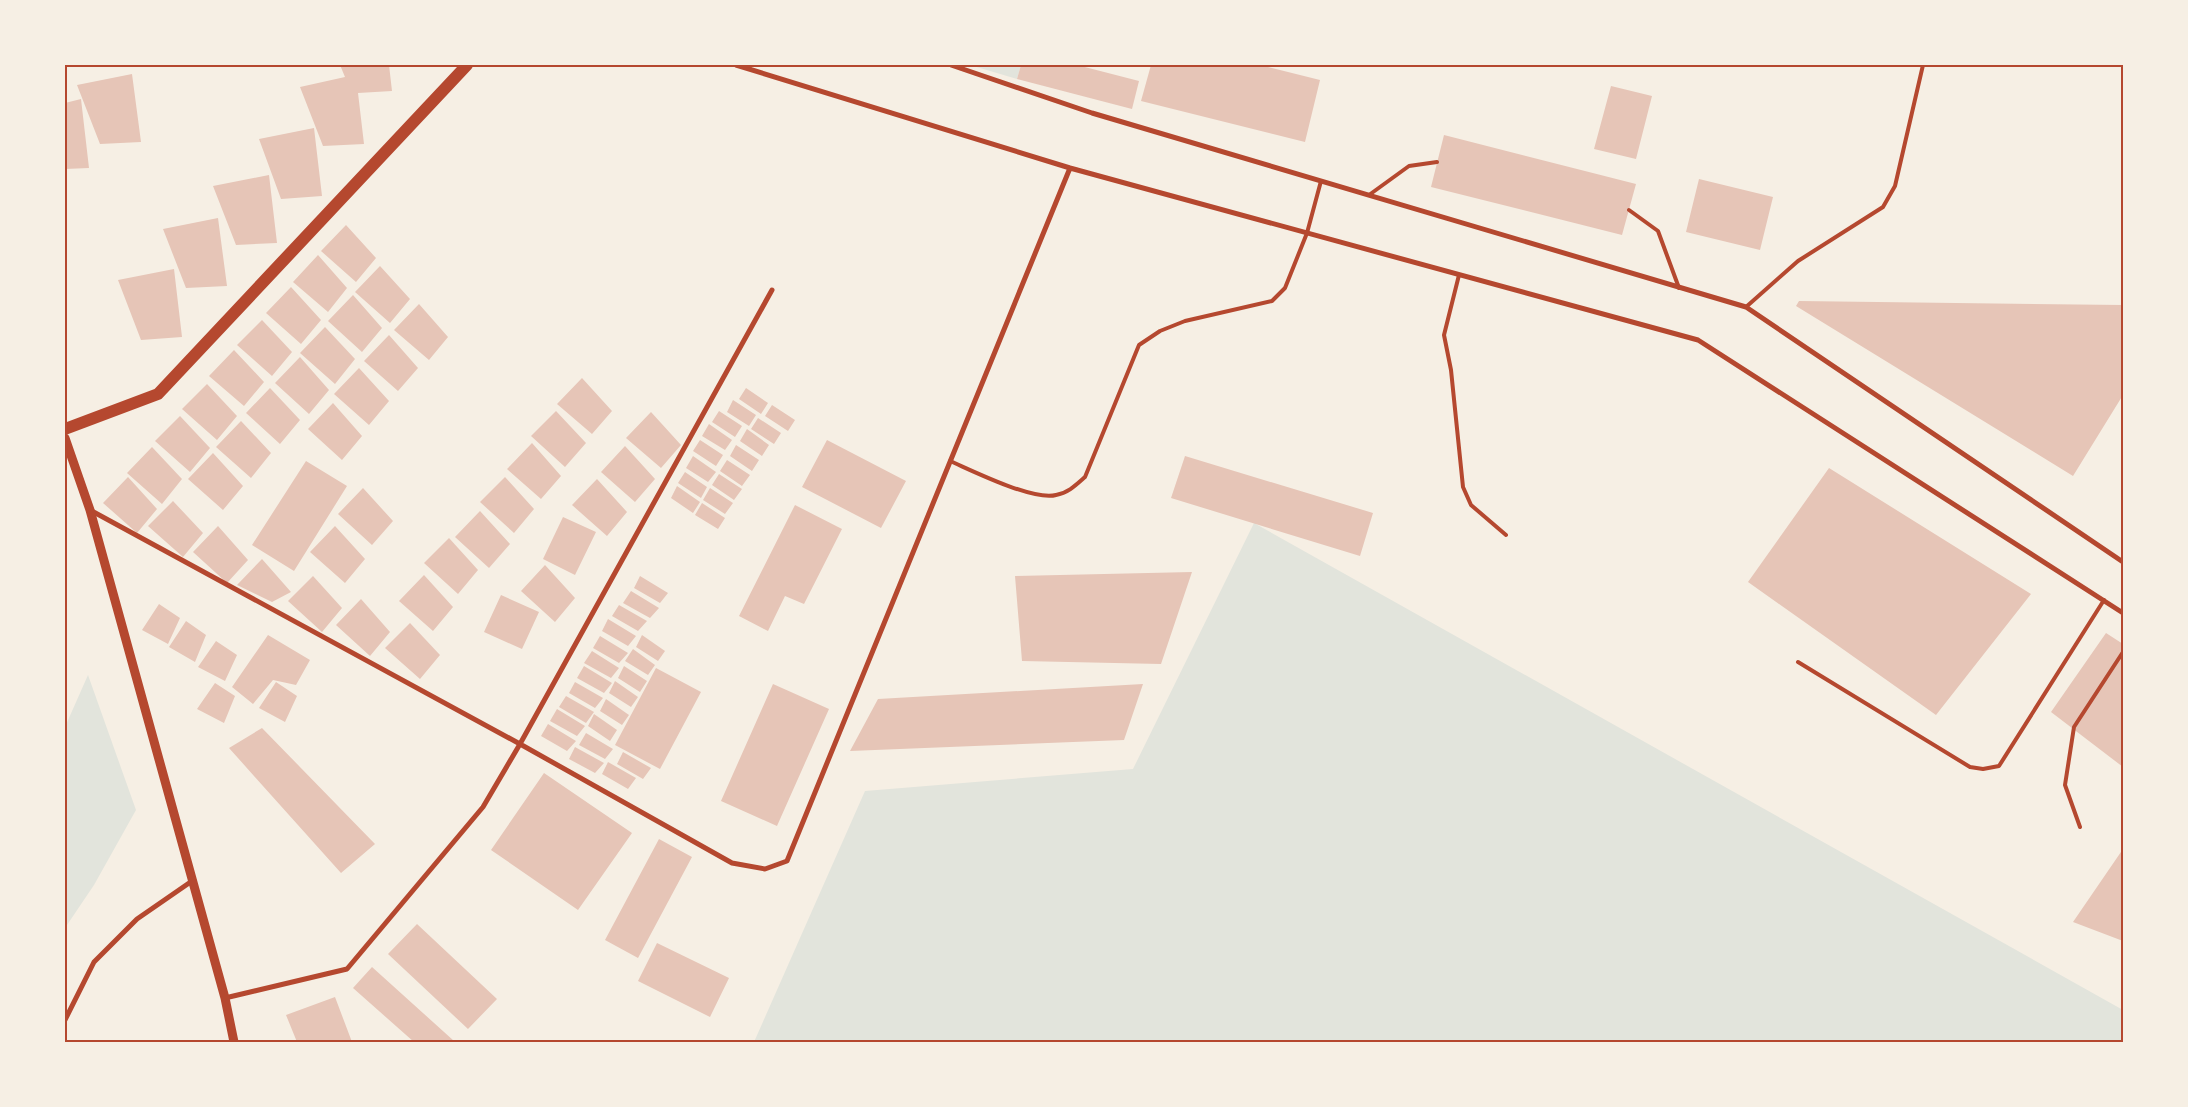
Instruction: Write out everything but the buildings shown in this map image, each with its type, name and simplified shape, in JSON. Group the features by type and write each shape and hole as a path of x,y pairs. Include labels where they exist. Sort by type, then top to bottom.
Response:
{"main road":[{"path":"65,428 158,394 467,65"}],"street":[{"path":"736,65 1070,168 1698,340 2123,613"},
{"path":"951,65 1092,113 1746,307 2123,562"},
{"path":"90,510 520,744 732,863 765,869 787,861 1070,168"},
{"path":"225,998 348,969 483,807 520,744 772,290"},
{"path":"65,438 90,510 225,998 234,1042"},
{"path":"65,1020 94,962 137,919 192,881"}],"lane":[{"path":"1746,307 1798,261 1883,207 1895,186 1923,65"},
{"path":"1369,195 1409,166 1437,162"},
{"path":"950,461 1030,493 1055,496 1072,489 1085,477 1139,345 1160,331 1185,321 1272,301 1285,288 1307,233 1321,181"},
{"path":"1629,210 1658,231 1679,288"},
{"path":"1459,275 1444,335 1451,370 1463,487 1471,505 1506,535"},
{"path":"1798,662 1970,767 1983,770 1999,766 2104,600"},
{"path":"2080,827 2064,785 2074,728 2123,652"}],"shaded area":[{"path":"970,65 1021,65 1017,79"},
{"path":"1254,523 2123,1010 2123,1042 754,1042 865,791 1133,769"},
{"path":"88,675 136,810 94,885 65,928 65,727"}]}
